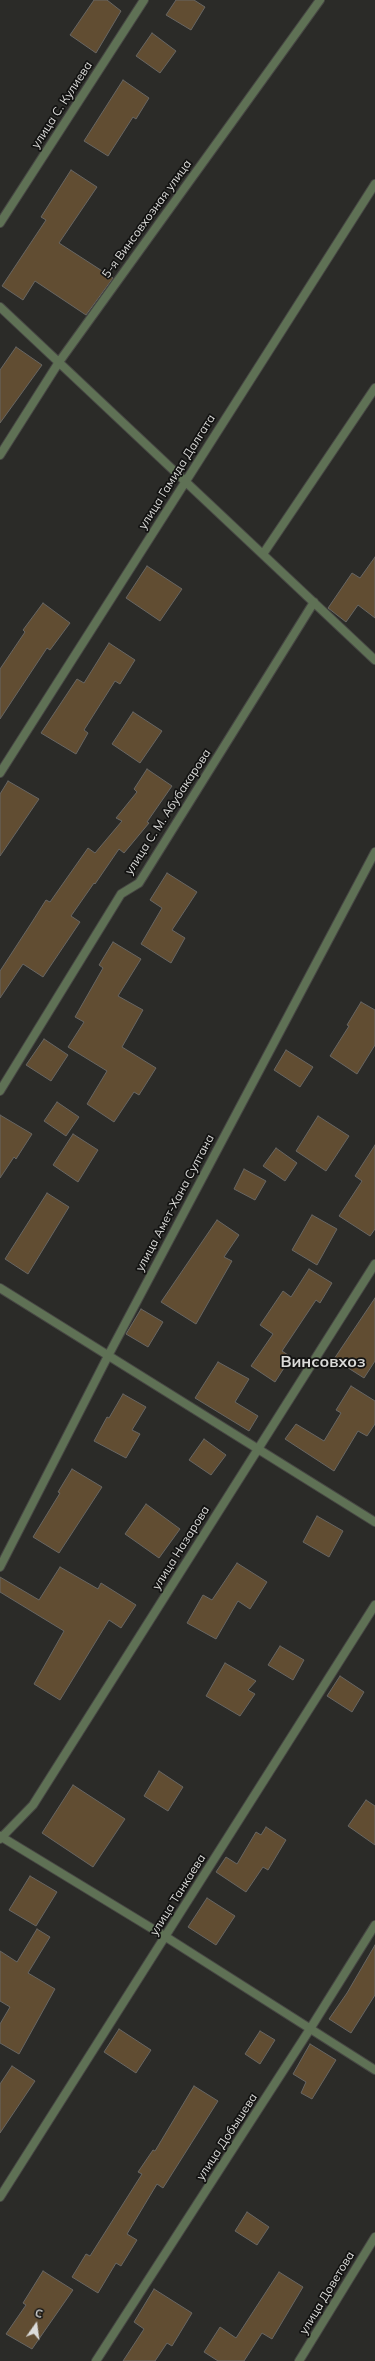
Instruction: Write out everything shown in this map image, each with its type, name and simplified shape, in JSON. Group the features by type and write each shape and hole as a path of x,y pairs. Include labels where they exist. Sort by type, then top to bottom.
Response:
{"street":[{"name":"улица С. Кулиева","path":"0,223 144,0"},
{"name":"5-я Винсовхозная улица","path":"0,455 59,362 320,0"},
{"name":"улица Гамида Далгата","path":"0,773 375,184"},
{"path":"0,307 375,660"},
{"path":"263,554 375,388"},
{"name":"улица С. М. Абубакарова","path":"0,1091 121,894 139,883 314,602"},
{"name":"улица Амет-Хана Султана","path":"0,1567 109,1354 375,852"},
{"name":"улица Назарова","path":"1,1837 33,1805 375,1264"},
{"path":"0,1288 109,1354 257,1449 375,1522"},
{"name":"улица Танкаева","path":"0,2197 375,1605"},
{"path":"1,1837 166,1937 375,2070"},
{"name":"улица Добышева","path":"96,2361 310,2029 375,1925"},
{"name":"улица Доветова","path":"299,2361 375,2237"}],"building":[{"path":"94,0 107,0 121,11 96,53 70,35"},
{"path":"176,0 194,0 205,7 191,30 166,15"},
{"path":"152,33 176,51 160,73 136,56"},
{"path":"123,80 149,98 136,119 133,117 108,156 84,141"},
{"path":"71,170 97,187 59,243 113,278 86,315 35,281 23,300 2,286 46,220 41,217"},
{"path":"16,347 42,365 0,423 0,370"},
{"path":"375,557 375,618 358,605 346,622 328,608 352,573 360,578"},
{"path":"147,566 182,589 160,621 126,598"},
{"path":"43,603 70,623 50,650 47,648 0,719 0,669 25,632 23,630"},
{"path":"109,643 135,660 120,684 115,681 84,730 88,733 76,754 41,733 77,679 84,683"},
{"path":"133,712 162,731 140,763 112,744"},
{"path":"147,769 172,786 147,822 149,823 124,853 119,849 71,916 80,922 43,977 23,964 0,998 0,971 46,900 50,902 88,848 95,853 122,821 116,818 137,792 134,789"},
{"path":"8,781 39,799 0,856 0,794"},
{"path":"167,873 197,892 172,930 185,938 171,963 141,944 162,908 150,900"},
{"path":"113,942 141,959 118,996 143,1010 122,1047 156,1068 139,1095 134,1092 114,1122 87,1104 107,1071 68,1047 84,1022 75,1017 103,968 99,965"},
{"path":"361,1002 375,1010 375,1045 357,1074 330,1056 349,1026 347,1025"},
{"path":"44,1039 68,1055 51,1081 26,1065"},
{"path":"286,1050 313,1067 300,1087 274,1070"},
{"path":"57,1102 79,1117 66,1136 44,1121"},
{"path":"0,1115 32,1134 16,1159 14,1157 0,1178"},
{"path":"318,1116 349,1136 326,1171 296,1151"},
{"path":"73,1134 98,1150 78,1182 53,1165"},
{"path":"375,1145 375,1229 370,1236 339,1216 362,1181 355,1176"},
{"path":"276,1148 297,1163 285,1181 263,1166"},
{"path":"244,1169 266,1181 255,1200 234,1189"},
{"path":"47,1193 69,1207 28,1274 5,1259"},
{"path":"312,1215 337,1229 317,1265 292,1250"},
{"path":"217,1220 239,1235 224,1257 232,1261 196,1324 161,1302"},
{"path":"309,1269 332,1283 320,1303 316,1300 282,1351 291,1357 275,1382 251,1366 273,1334 260,1325 283,1291 291,1297"},
{"path":"375,1298 375,1361 364,1378 334,1359"},
{"path":"141,1309 163,1322 148,1347 126,1334"},
{"path":"218,1362 249,1379 235,1402 258,1416 249,1431 195,1398"},
{"path":"351,1386 375,1401 375,1424 367,1436 358,1431 334,1471 285,1439 296,1424 324,1441 341,1413 336,1410"},
{"path":"123,1394 146,1407 132,1430 140,1434 126,1458 94,1441 107,1417 109,1418"},
{"path":"204,1439 226,1455 211,1475 189,1460"},
{"path":"72,1469 102,1487 59,1553 33,1537 60,1493 58,1492"},
{"path":"146,1504 180,1529 159,1558 125,1534"},
{"path":"317,1516 343,1531 329,1557 303,1542"},
{"path":"237,1563 267,1582 250,1609 238,1601 216,1639 187,1623 203,1595 212,1600"},
{"path":"60,1567 98,1589 101,1583 136,1605 121,1628 109,1620 60,1700 34,1684 64,1631 0,1592 0,1577 39,1600"},
{"path":"280,1646 304,1660 293,1680 268,1665"},
{"path":"225,1663 256,1681 248,1690 255,1694 240,1716 206,1696"},
{"path":"340,1676 364,1692 352,1712 327,1696"},
{"path":"159,1771 183,1787 168,1811 144,1796"},
{"path":"73,1785 125,1819 93,1867 42,1833"},
{"path":"366,1800 375,1806 375,1845 348,1826"},
{"path":"266,1827 286,1840 268,1870 263,1867 246,1892 216,1872 226,1857 237,1864 256,1832 261,1835"},
{"path":"30,1876 57,1892 36,1926 9,1910"},
{"path":"207,1898 235,1916 216,1945 188,1927"},
{"path":"37,1929 50,1937 28,1973 55,1989 19,2054 0,2043 0,2024 10,2007 0,2001 0,1951 17,1962"},
{"path":"375,1945 375,1995 351,2033 329,2019 347,1993"},
{"path":"119,2029 151,2050 136,2073 104,2052"},
{"path":"260,2031 275,2040 260,2064 245,2054"},
{"path":"310,2044 336,2060 312,2099 301,2093 306,2082 293,2074"},
{"path":"12,2066 35,2081 0,2133 0,2084"},
{"path":"194,2086 218,2101 163,2188 157,2184 127,2234 137,2240 121,2266 116,2263 98,2293 72,2277 86,2254 90,2256 142,2174 138,2172 153,2150 155,2151"},
{"path":"247,2212 269,2227 257,2245 235,2231"},
{"path":"43,2271 73,2290 32,2349 6,2334 26,2305 23,2303"},
{"path":"279,2272 303,2287 272,2339 262,2333 244,2361 218,2361 204,2352 220,2327 236,2338"},
{"path":"154,2289 192,2313 172,2346 167,2343 155,2361 123,2361 144,2329 134,2322"}],"district":[{"name":"Винсовхоз","path":"323,1362"}]}
